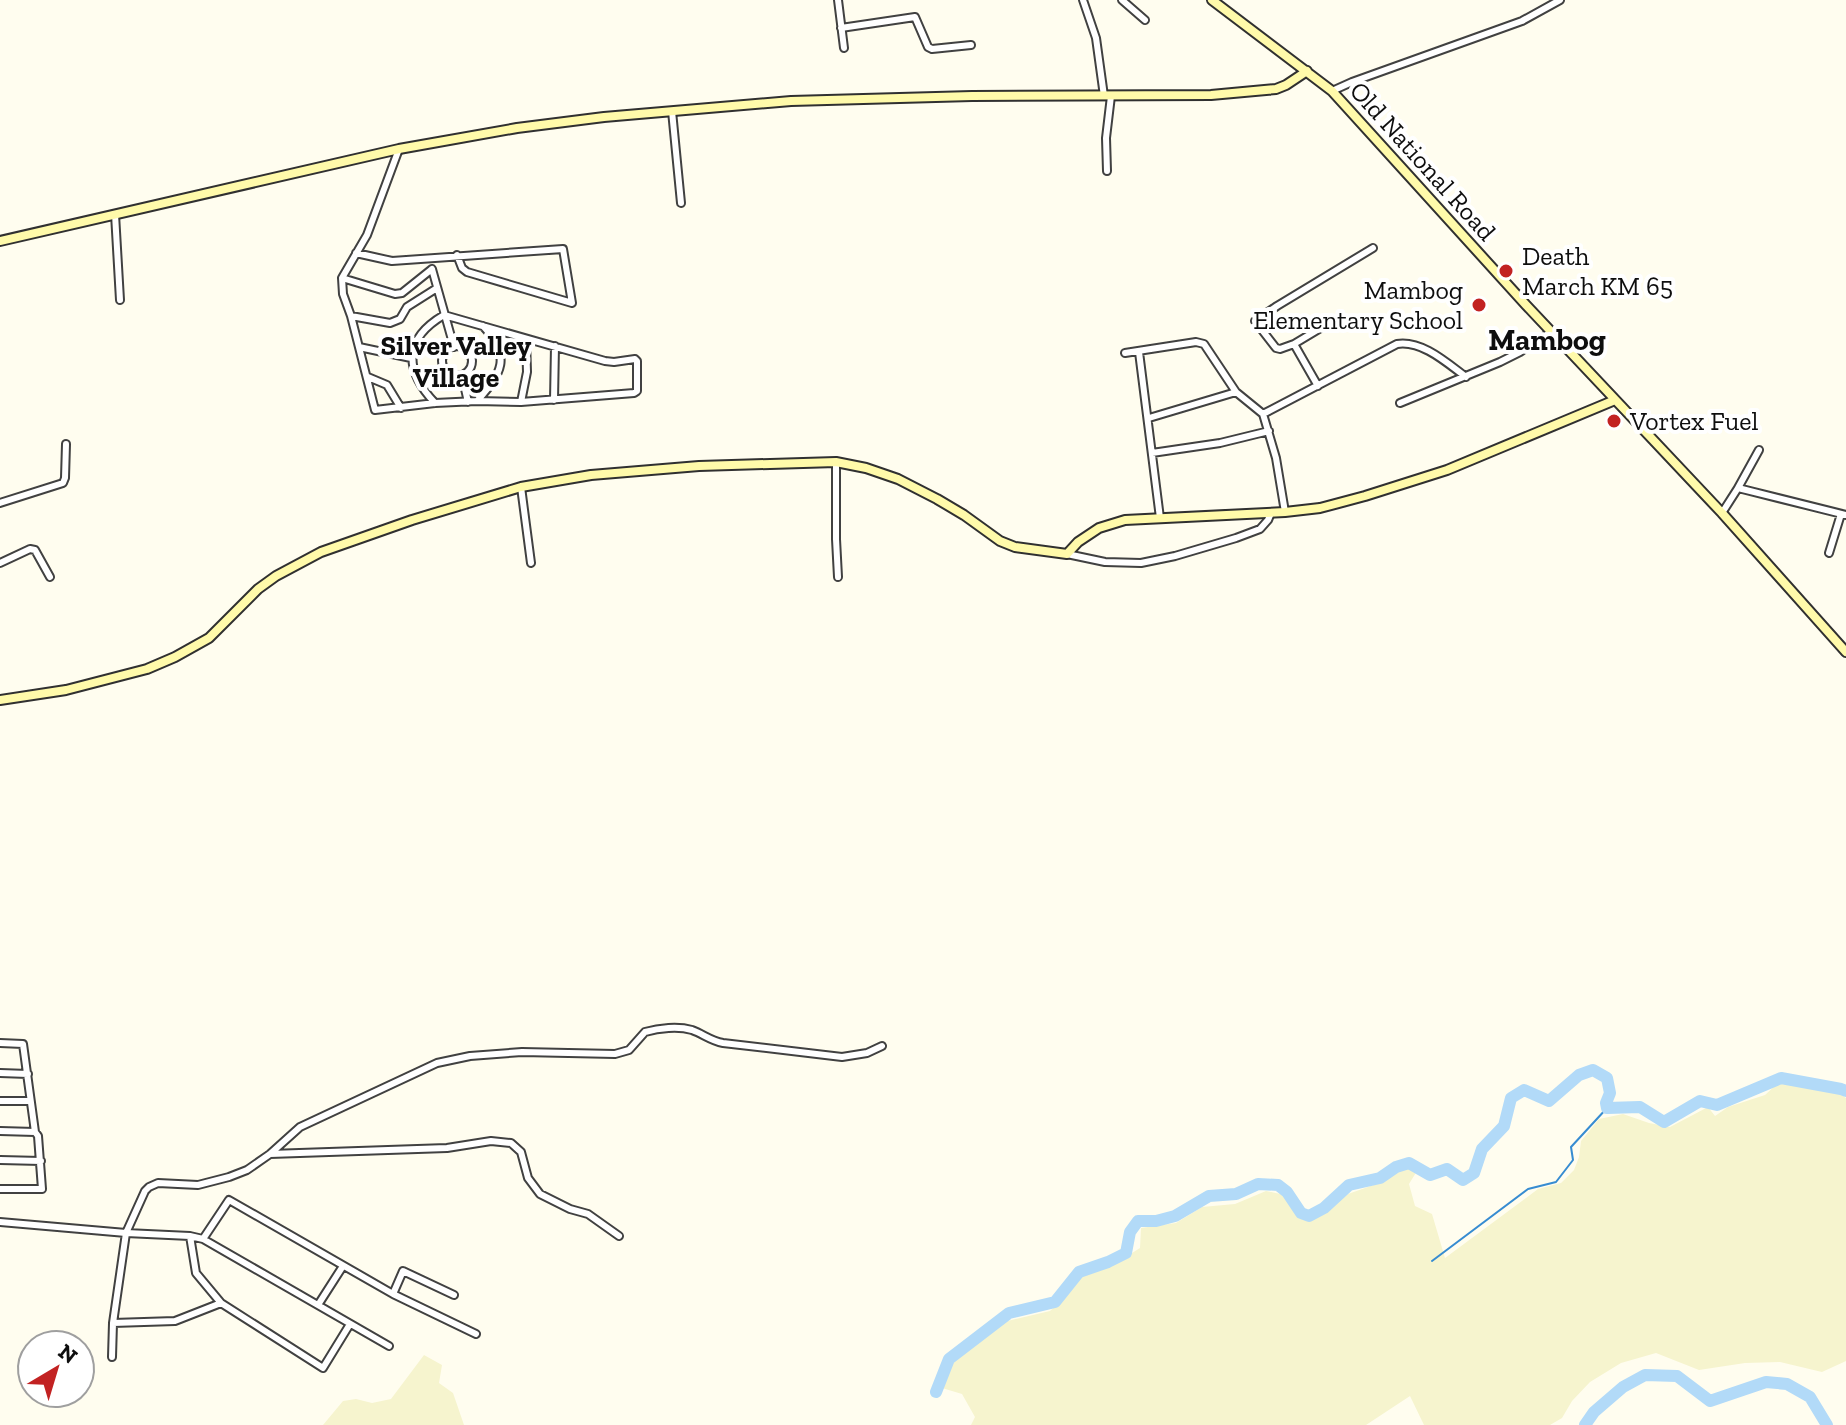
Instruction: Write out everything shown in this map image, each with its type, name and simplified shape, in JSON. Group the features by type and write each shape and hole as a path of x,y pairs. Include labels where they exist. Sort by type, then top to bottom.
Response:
{"street":[{"path":"838,0 844,48"},
{"path":"1083,0 1096,38 1107,96 1107,171"},
{"path":"1122,0 1145,20"},
{"name":"Old National Road","path":"1212,0 1332,91 1551,332 1722,513 1846,652"},
{"path":"1332,91 1522,21 1560,0"},
{"path":"841,28 915,17 928,47 971,45"},
{"path":"0,241 399,149 517,128 604,117 791,101 972,96 1211,95 1286,85 1307,71"},
{"path":"672,111 681,203"},
{"path":"399,149 367,235 342,278 343,294 375,410 435,403 521,402 634,393 637,391 637,359 605,361 444,315 429,323 420,334 414,343 411,358 418,379 435,403"},
{"path":"115,214 120,300"},
{"path":"1324,326 1280,349 1255,321 1373,248"},
{"path":"356,253 392,261 457,255 563,249 572,303 467,272 457,255"},
{"path":"429,257 454,347"},
{"path":"342,278 395,294 402,293 432,269"},
{"path":"351,316 390,323 400,319 407,307 437,288"},
{"path":"477,401 499,373 500,360 498,347 481,324"},
{"path":"1400,403 1520,352 1551,332"},
{"path":"521,402 527,372 526,339"},
{"path":"1125,353 1196,342 1204,344 1236,392 1263,414 1276,458 1285,512"},
{"path":"1294,344 1318,386"},
{"path":"1263,414 1397,344 1423,348 1466,377"},
{"path":"554,400 555,346"},
{"path":"359,347 411,358"},
{"path":"454,347 468,351 472,360 470,370 457,377 448,373 442,365 446,351 454,347"},
{"path":"1139,352 1160,518"},
{"path":"462,376 468,402"},
{"path":"368,377 387,385 401,408"},
{"path":"1149,418 1236,392"},
{"path":"1067,554 1078,542 1107,525 1125,520 1320,508 1447,470 1615,400"},
{"path":"1152,453 1220,443 1269,431"},
{"path":"0,503 63,483 66,444"},
{"path":"1722,513 1759,450"},
{"path":"0,700 66,690 147,669 192,649 209,638 258,589 321,552 521,487 591,475 699,466 836,462 898,479 1015,547 1105,562 1141,563 1236,538 1260,529 1271,513"},
{"path":"836,462 838,577"},
{"path":"521,487 531,563"},
{"path":"1738,488 1844,514 1829,553"},
{"path":"0,563 30,549 35,550 50,577"},
{"path":"112,1357 113,1323 126,1233 145,1191 153,1184 198,1185 247,1170 300,1127 424,1069 454,1059 522,1052 615,1054 629,1050 645,1032 679,1028 723,1043 815,1055 854,1056 882,1046"},
{"path":"0,1043 23,1044 38,1136 42,1189 0,1189"},
{"path":"0,1073 28,1074"},
{"path":"0,1101 30,1101"},
{"path":"0,1131 35,1132"},
{"path":"270,1154 447,1148 491,1141 511,1143 521,1152 528,1178 540,1194 588,1214 619,1236"},
{"path":"0,1160 41,1161"},
{"path":"203,1239 229,1200 393,1294 476,1334"},
{"path":"0,1222 203,1239 389,1346"},
{"path":"190,1236 196,1273 221,1303 323,1368 350,1324"},
{"path":"318,1305 343,1266"},
{"path":"393,1294 403,1271 454,1295"},
{"path":"113,1323 175,1321 221,1303"}],"shaded area":[{"path":"1777,1084 1803,1085 1837,1092 1846,1098 1846,1361 1822,1372 1780,1362 1745,1363 1699,1370 1656,1353 1621,1363 1590,1382 1572,1401 1562,1418 1550,1425 1424,1425 1410,1396 1366,1425 971,1425 975,1417 962,1394 942,1388 955,1359 1003,1322 1050,1311 1082,1275 1113,1265 1140,1248 1141,1228 1176,1223 1202,1207 1235,1204 1266,1191 1285,1195 1297,1215 1318,1217 1348,1194 1382,1182 1405,1166 1417,1171 1409,1184 1415,1206 1432,1214 1445,1258 1538,1189 1561,1183 1574,1170 1581,1141 1599,1119 1623,1114 1670,1127 1708,1107 1715,1116 1728,1107 1765,1095"},
{"path":"424,1355 442,1365 439,1383 453,1393 464,1425 323,1425 343,1401 356,1399 372,1403 391,1399"}],"waterway":[{"path":"936,1392 949,1359 1009,1313 1055,1302 1079,1272 1126,1253 1130,1232 1138,1221 1156,1221 1175,1216 1209,1196 1236,1194 1258,1184 1278,1185 1287,1192 1301,1213 1309,1216 1324,1208 1349,1185 1380,1178 1396,1167 1409,1163 1430,1175 1447,1169 1463,1180 1474,1173 1482,1149 1504,1126 1511,1098 1524,1090 1549,1101 1579,1075 1593,1070 1607,1078 1610,1093 1607,1108 1640,1107 1664,1122 1700,1101 1717,1105 1781,1078 1846,1091"},
{"path":"1432,1261 1528,1189 1556,1182 1573,1160 1571,1147 1607,1108"},
{"path":"1585,1425 1594,1412 1623,1387 1645,1375 1677,1376 1710,1401 1766,1382 1787,1384 1810,1397 1827,1425"}],"place":[{"name":"Death March KM 65","path":"1506,271"},
{"name":"Mambog Elementary School","path":"1479,305"},
{"name":"Vortex Fuel","path":"1614,421"}],"district":[{"name":"Mambog","path":"1547,340"},
{"name":"Silver Valley Village","path":"456,361"}]}
